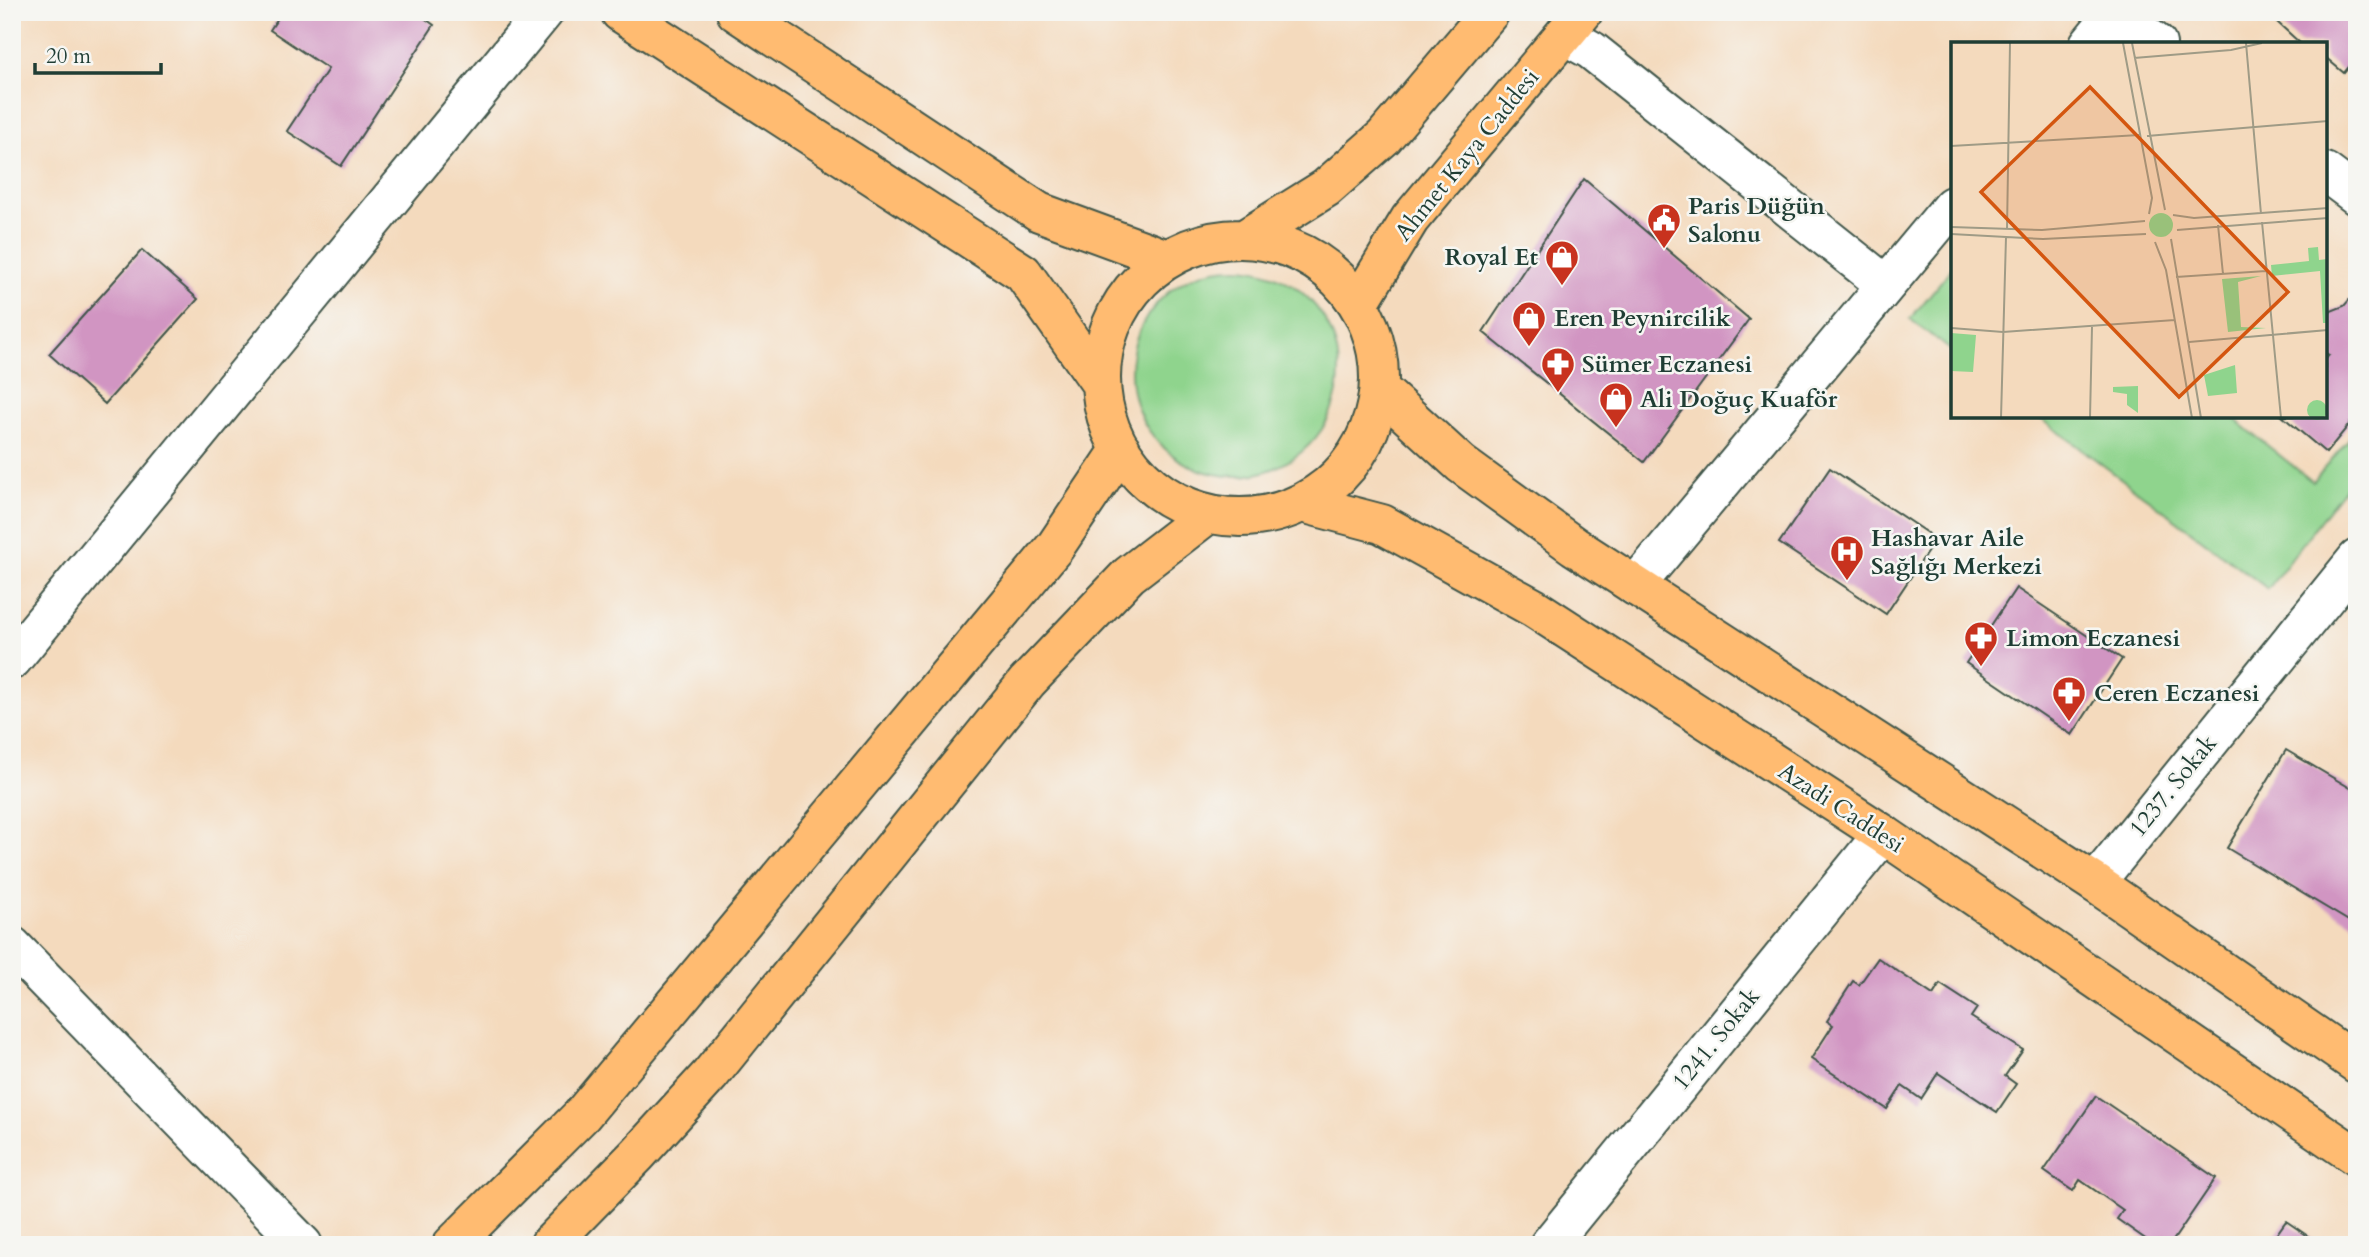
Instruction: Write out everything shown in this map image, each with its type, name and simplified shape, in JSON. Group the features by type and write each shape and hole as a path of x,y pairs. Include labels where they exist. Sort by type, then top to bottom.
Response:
{"main road":[{"path":"620,12 1023,273 1101,384"},
{"path":"736,12 1039,212 1167,259"},
{"path":"1246,238 1326,188 1384,137 1490,12"},
{"name":"Ahmet Kaya Caddesi","path":"1359,303 1410,219 1573,24"},
{"path":"1246,238 1290,247 1329,270 1359,303 1377,345 1380,390 1367,436 1340,475 1302,503 1256,517 1208,514 1174,501 1144,479 1121,449 1107,418 1101,384 1105,347 1117,313 1139,283 1167,259 1205,243 1246,238"},
{"path":"1380,390 1461,464 1574,546 2095,883 2357,1064"},
{"path":"452,1245 582,1115 1055,547 1121,449"},
{"name":"Azadi Caddesi","path":"1302,503 1382,524 1534,608 1883,834 2357,1157"},
{"path":"549,1245 710,1075 1027,682 1129,575 1208,514"}],"street":[{"path":"12,660 544,12"},
{"path":"2091,42 2115,12 2154,42"},
{"path":"1573,24 1591,50 1886,285"},
{"path":"2327,174 2357,196"},
{"path":"1635,586 1951,207"},
{"name":"1237. Sokak","path":"2095,883 2357,559"},
{"name":"1241. Sokak","path":"1549,1245 1883,834"},
{"path":"12,946 303,1245"}],"green space":[{"path":"1235,268 1275,276 1309,298 1331,332 1339,372 1331,412 1309,446 1275,468 1235,476 1195,468 1161,446 1139,412 1131,372 1139,332 1161,298 1195,276"},
{"path":"1951,269 1951,350 1910,319"},
{"path":"2040,418 2233,418 2313,482 2357,429 2357,472 2268,589"}],"building":[{"path":"282,12 416,12 434,25 341,166 287,131 328,69 270,30"},
{"path":"2266,12 2357,12 2357,57 2344,73 2327,59 2327,42 2299,42"},
{"path":"1584,179 1749,319 1644,462 1483,332"},
{"path":"142,250 198,299 105,404 49,354"},
{"path":"2357,291 2357,415 2326,453 2284,418 2327,418 2327,316 2331,311 2344,306"},
{"path":"1830,468 1936,539 1886,614 1779,543"},
{"path":"2016,588 2122,659 2072,735 1966,663"},
{"path":"2286,750 2357,792 2357,926 2227,848"},
{"path":"1878,958 1933,995 1940,984 1977,1008 1971,1017 2023,1050 2005,1076 2016,1084 1997,1112 1938,1073 1921,1099 1902,1086 1887,1109 1811,1059 1833,1025 1827,1021 1853,981 1859,985"},
{"path":"2096,1096 2216,1178 2170,1245 2154,1245 2117,1219 2123,1210 2080,1180 2073,1191 2044,1171"},
{"path":"2286,1221 2321,1245 2269,1245"}],"place":[{"name":"Paris Düğün Salonu","path":"1664,250"},
{"name":"Royal Et","path":"1562,287"},
{"name":"Eren Peynircilik","path":"1529,348"},
{"name":"Sümer Eczanesi","path":"1558,394"},
{"name":"Ali Doğuç Kuaför","path":"1616,429"},
{"name":"Hashavar Aile Sağlığı Merkezi","path":"1847,582"},
{"name":"Limon Eczanesi","path":"1981,668"},
{"name":"Ceren Eczanesi","path":"2069,723"}]}
